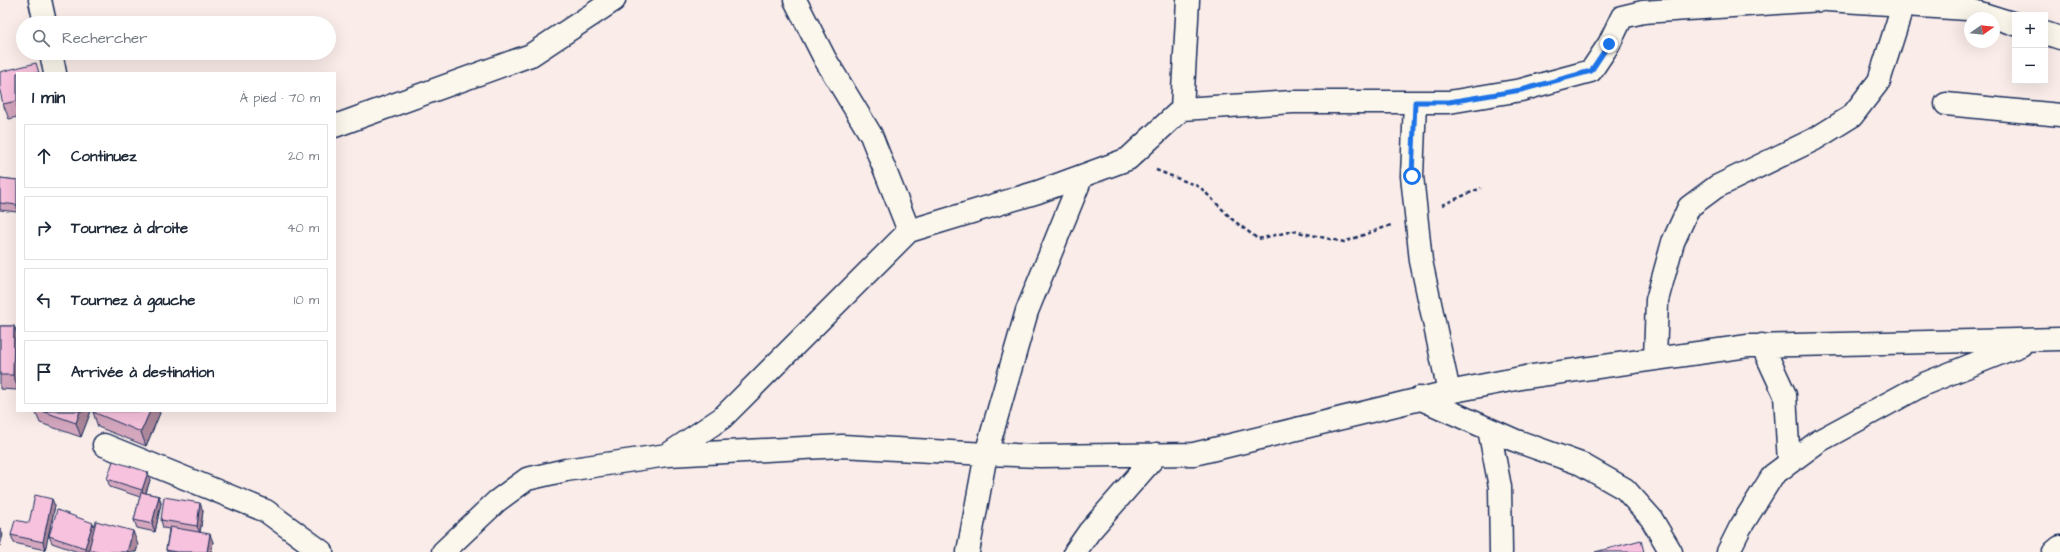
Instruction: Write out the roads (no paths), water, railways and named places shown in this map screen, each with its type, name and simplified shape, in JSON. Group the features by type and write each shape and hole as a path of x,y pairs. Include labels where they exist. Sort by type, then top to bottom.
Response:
{"street":[{"path":"40,0 43,16"},
{"path":"336,126 531,56 614,0"},
{"path":"795,0 825,59 871,136 909,231"},
{"path":"1182,109 1188,0"},
{"path":"667,455 722,418 909,231 1038,192 1128,159 1182,109 1294,102 1449,102 1514,91 1591,71 1609,44 1622,17 1643,12 1701,4 1822,0"},
{"path":"1827,0 1967,9 2012,23"},
{"path":"1654,359 1658,300 1673,242 1689,207 1716,187 1815,139 1852,116 1879,81 1903,5"},
{"path":"2048,35 2060,38"},
{"path":"52,60 55,72"},
{"path":"1415,102 1412,176 1421,261 1449,392"},
{"path":"1946,104 2060,116"},
{"path":"968,552 986,454 1028,311 1082,176"},
{"path":"443,552 497,501 527,479 566,470 667,455 842,446 1041,456 1194,454 1328,423 1419,398 1526,377 1654,359 1762,345 2060,339"},
{"path":"1728,552 1740,528 1773,475 1819,440 1924,384 2034,340"},
{"path":"1762,345 1785,395 1789,463"},
{"path":"1419,398 1489,429 1581,464 1625,489 1651,518 1671,552"},
{"path":"1489,429 1500,487 1501,552"},
{"path":"104,445 266,511 322,552"},
{"path":"1075,552 1089,532 1157,454"},
{"path":"2054,552 2060,547"}]}
